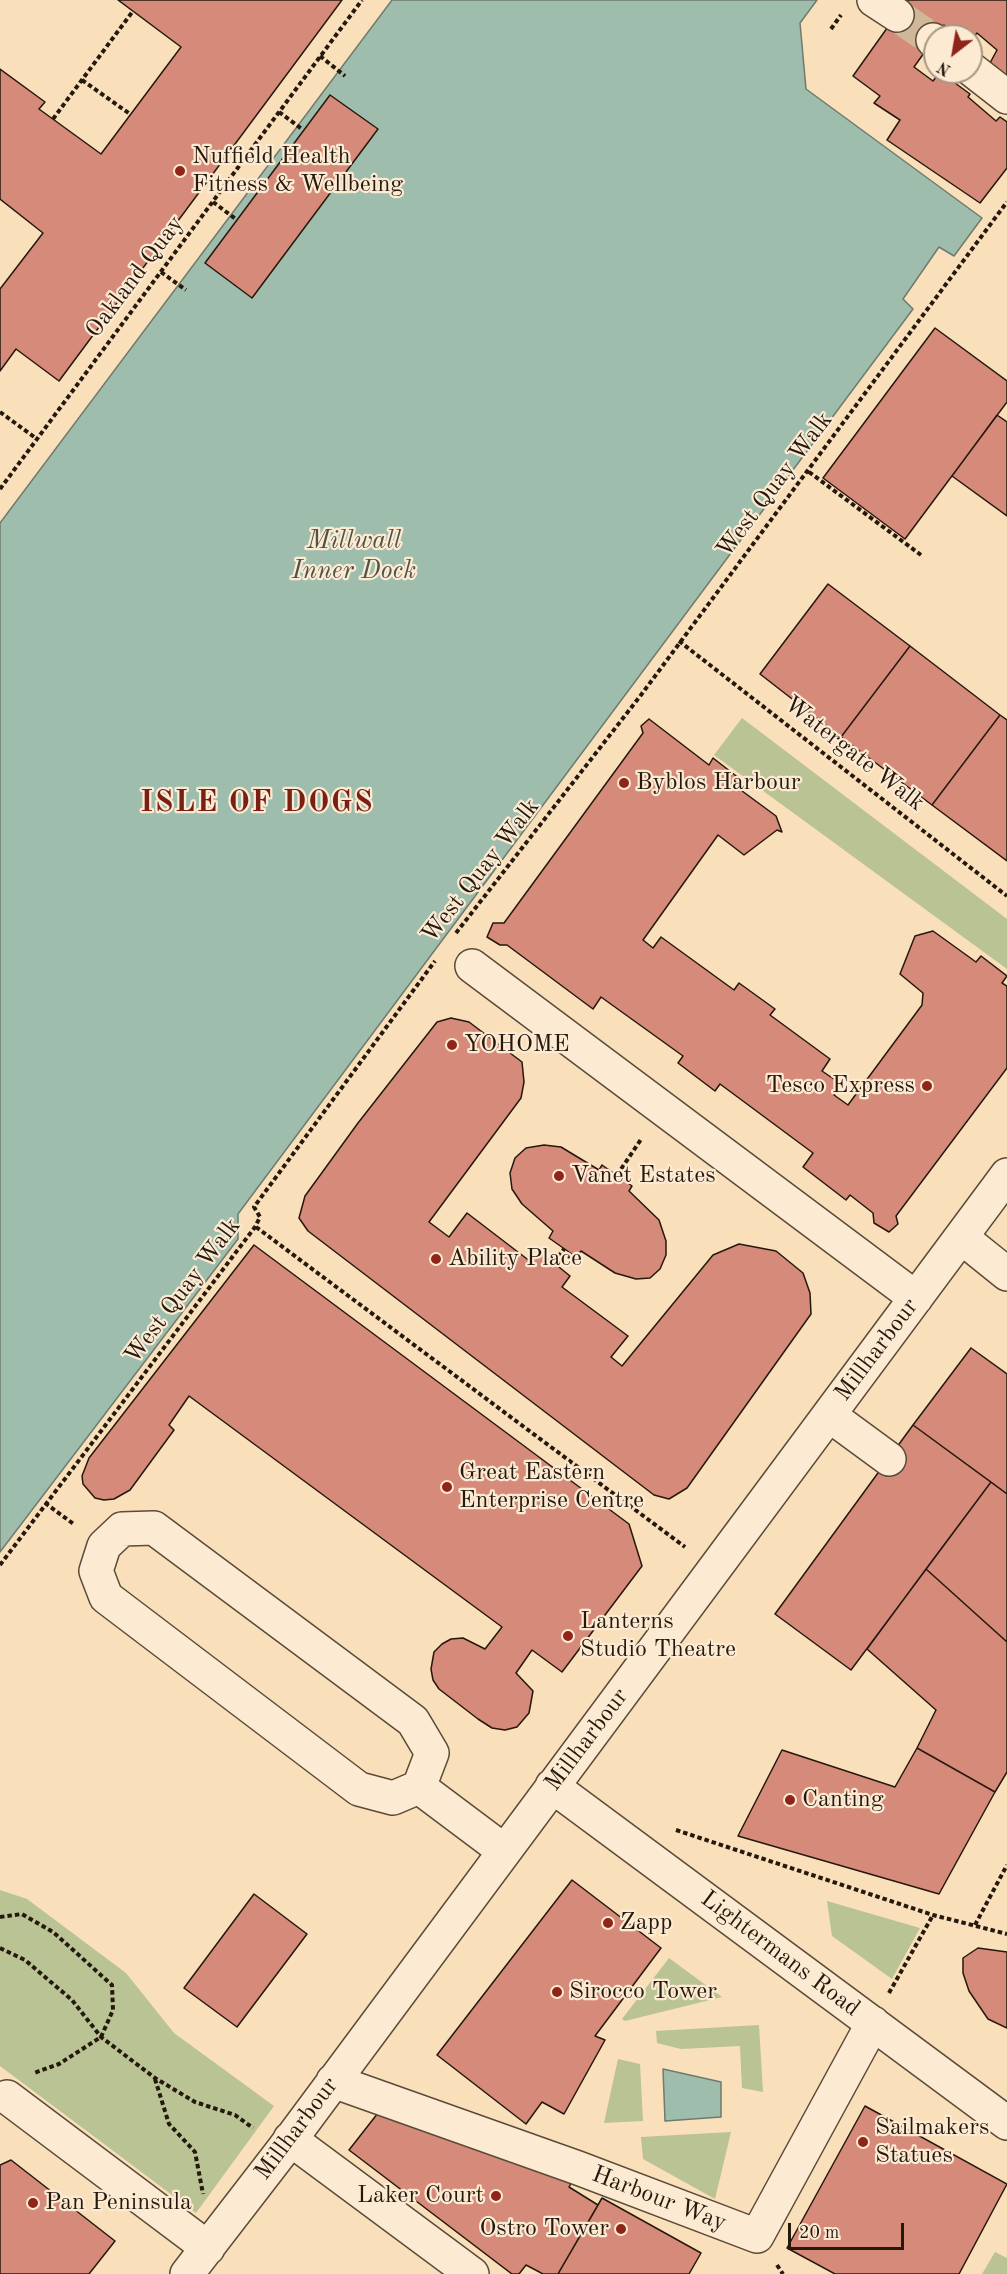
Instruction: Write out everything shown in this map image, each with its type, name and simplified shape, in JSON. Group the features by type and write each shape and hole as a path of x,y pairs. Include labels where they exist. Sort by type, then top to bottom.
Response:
{"street":[{"path":"983,78 1007,97"},
{"path":"472,966 916,1298"},
{"name":"Millharbour","path":"187,2274 214,2240 265,2194 286,2145 503,1850 1007,1175"},
{"path":"961,1237 1007,1274"},
{"path":"829,1415 889,1459"},
{"path":"154,1528 413,1721 432,1753 419,1787 393,1798 359,1789 105,1596 96,1571 104,1546 122,1529 154,1528"},
{"name":"Lightermans Road","path":"552,1786 880,2011 1007,2123"},
{"path":"419,1787 503,1850"},
{"name":"Harbour Way","path":"333,2081 578,2168 757,2236 880,2011"},
{"path":"3,2096 214,2240"},
{"path":"286,2145 472,2274"}],"path":[{"name":"Oakland Quay","path":"0,489 362,0"},
{"path":"53,119 133,11"},
{"path":"320,56 345,76"},
{"path":"81,80 130,114"},
{"path":"279,112 302,129"},
{"path":"213,202 237,220"},
{"name":"West Quay Walk","path":"453,936 809,472 1007,202"},
{"path":"161,272 186,290"},
{"path":"0,412 37,439"},
{"path":"809,472 921,555"},
{"name":"Watergate Walk","path":"679,641 1007,896"},
{"name":"West Quay Walk","path":"0,1565 255,1227 260,1217 254,1207 439,955"},
{"path":"617,1175 663,1108"},
{"path":"255,1227 715,1568"},
{"path":"554,1263 564,1249"},
{"path":"672,1829 933,1915 1007,1934"},
{"path":"975,1925 1007,1866"},
{"path":"0,1917 22,1914 53,1932 112,1985 113,2010 101,2037 3,2096"},
{"path":"880,2011 933,1915"},
{"path":"0,1948 25,1960 72,2000 101,2037 155,2078 195,2102 236,2115 286,2145"},
{"path":"155,2078 169,2124 195,2152 201,2191 214,2240"}],"green space":[{"path":"742,718 1007,919 1007,969 714,755"},
{"path":"0,1890 27,1899 126,1973 174,2033 274,2106 196,2213 0,2066"},
{"path":"827,1901 920,1928 892,1979 832,1936"},
{"path":"669,1958 722,1997 625,2021 622,2019"},
{"path":"759,2025 763,2092 742,2088 740,2046 681,2049 657,2043 656,2031"},
{"path":"618,2059 640,2064 643,2121 604,2123"},
{"path":"731,2132 715,2199 643,2159 641,2137"},
{"path":"995,2252 1007,2258 1007,2274 982,2274"}],"water":[{"name":"Millwall Inner Dock","path":"392,0 817,0 800,23 806,89 982,218 954,256 939,247 903,299 913,309 238,1214 238,1239 0,1552 0,523"},
{"path":"663,2069 721,2082 721,2117 665,2121"}],"building":[{"path":"118,0 342,0 59,381 16,349 0,371 0,289 43,233 0,199 0,69 45,102 39,109 101,154 181,47"},
{"path":"907,0 1007,0 1007,76 990,63 997,50 983,38 983,24 923,24 923,54 914,67 923,74 923,84 956,84 970,94 968,97 996,121 1000,117 1007,122 1007,168 980,203 887,140 900,120 874,103 880,96 853,76"},
{"path":"330,95 378,129 252,298 205,263"},
{"path":"935,328 1007,381 1007,402 905,539 823,478"},
{"path":"997,415 1007,422 1007,516 952,476"},
{"path":"828,584 910,646 841,737 760,674"},
{"path":"910,646 1000,715 932,805 841,737"},
{"path":"1000,715 1007,720 1007,861 932,805"},
{"path":"649,719 709,765 713,758 740,779 734,785 776,816 782,832 777,830 744,855 718,835 643,940 653,948 661,937 734,990 739,983 775,1009 770,1015 830,1059 822,1071 841,1084 834,1095 848,1105 922,1005 923,993 900,974 915,936 933,931 976,962 981,956 1007,976 1002,983 1007,986 1007,1068 896,1216 898,1224 889,1232 874,1223 873,1213 850,1195 846,1200 803,1167 813,1153 720,1084 715,1091 678,1063 683,1056 601,997 593,1009 507,945 500,945 487,937 493,923 504,923 643,733 641,726"},
{"name":"Ability Place","path":"451,1018 469,1022 522,1062 524,1082 521,1098 429,1222 449,1237 467,1213 531,1262 539,1253 554,1263 570,1276 562,1287 628,1336 611,1357 622,1366 713,1255 739,1244 776,1251 803,1273 810,1293 811,1314 687,1488 669,1499 654,1495 308,1231 299,1218 305,1196 358,1123 437,1022"},
{"path":"544,1145 561,1147 599,1170 602,1165 632,1186 629,1191 659,1220 666,1241 666,1255 660,1269 650,1278 636,1279 615,1273 581,1251 576,1257 549,1238 553,1231 522,1204 512,1189 510,1173 515,1158 526,1148"},
{"name":"Great Eastern Enterprise Centre","path":"254,1245 629,1524 642,1566 562,1672 532,1650 516,1673 533,1691 529,1713 517,1727 505,1730 492,1728 478,1719 439,1689 433,1680 431,1669 434,1652 442,1644 451,1639 463,1638 485,1649 502,1627 189,1396 169,1425 174,1430 130,1490 114,1499 104,1500 95,1498 83,1484 82,1476 89,1458"},
{"path":"971,1348 1007,1374 1007,1494 913,1425"},
{"path":"913,1425 991,1482 851,1670 775,1614"},
{"path":"991,1482 1007,1494 1007,1642 926,1569"},
{"path":"926,1569 1007,1642 1007,1772 995,1792 917,1748 936,1710 867,1649"},
{"path":"917,1748 995,1792 939,1894 738,1836 782,1750 895,1787"},
{"name":"Sirocco Tower","path":"572,1880 661,1948 595,2036 605,2040 564,2114 542,2102 526,2124 437,2055"},
{"path":"254,1894 307,1934 237,2027 184,1988"},
{"path":"978,1948 1007,1952 1007,2028 988,2019 969,1991 963,1973 963,1958"},
{"path":"865,2106 1007,2184 959,2274 835,2274 787,2248"},
{"name":"Laker Court","path":"378,2113 573,2180 569,2187 598,2205 558,2274 543,2274 526,2265 519,2274 512,2274 349,2150"},
{"name":"Pan Peninsula","path":"11,2160 115,2241 89,2274 0,2274 0,2165"},
{"name":"Ostro Tower","path":"602,2198 701,2253 689,2274 558,2274"}],"tunnel":[{"path":"897,15 923,33"}],"place":[{"name":"Nuffield Health Fitness & Wellbeing","path":"180,171"},
{"name":"Byblos Harbour","path":"624,783"},
{"name":"YOHOME","path":"452,1045"},
{"name":"Tesco Express","path":"927,1086"},
{"name":"Vanet Estates","path":"559,1176"},
{"name":"Ability Place","path":"436,1259"},
{"name":"Great Eastern Enterprise Centre","path":"447,1487"},
{"name":"Lanterns Studio Theatre","path":"568,1636"},
{"name":"Canting","path":"790,1800"},
{"name":"Zapp","path":"608,1923"},
{"name":"Sirocco Tower","path":"557,1992"},
{"name":"Sailmakers Statues","path":"863,2142"},
{"name":"Laker Court","path":"496,2196"},
{"name":"Pan Peninsula","path":"33,2203"},
{"name":"Ostro Tower","path":"621,2229"}],"district":[{"name":"ISLE OF DOGS","path":"257,803"}]}
